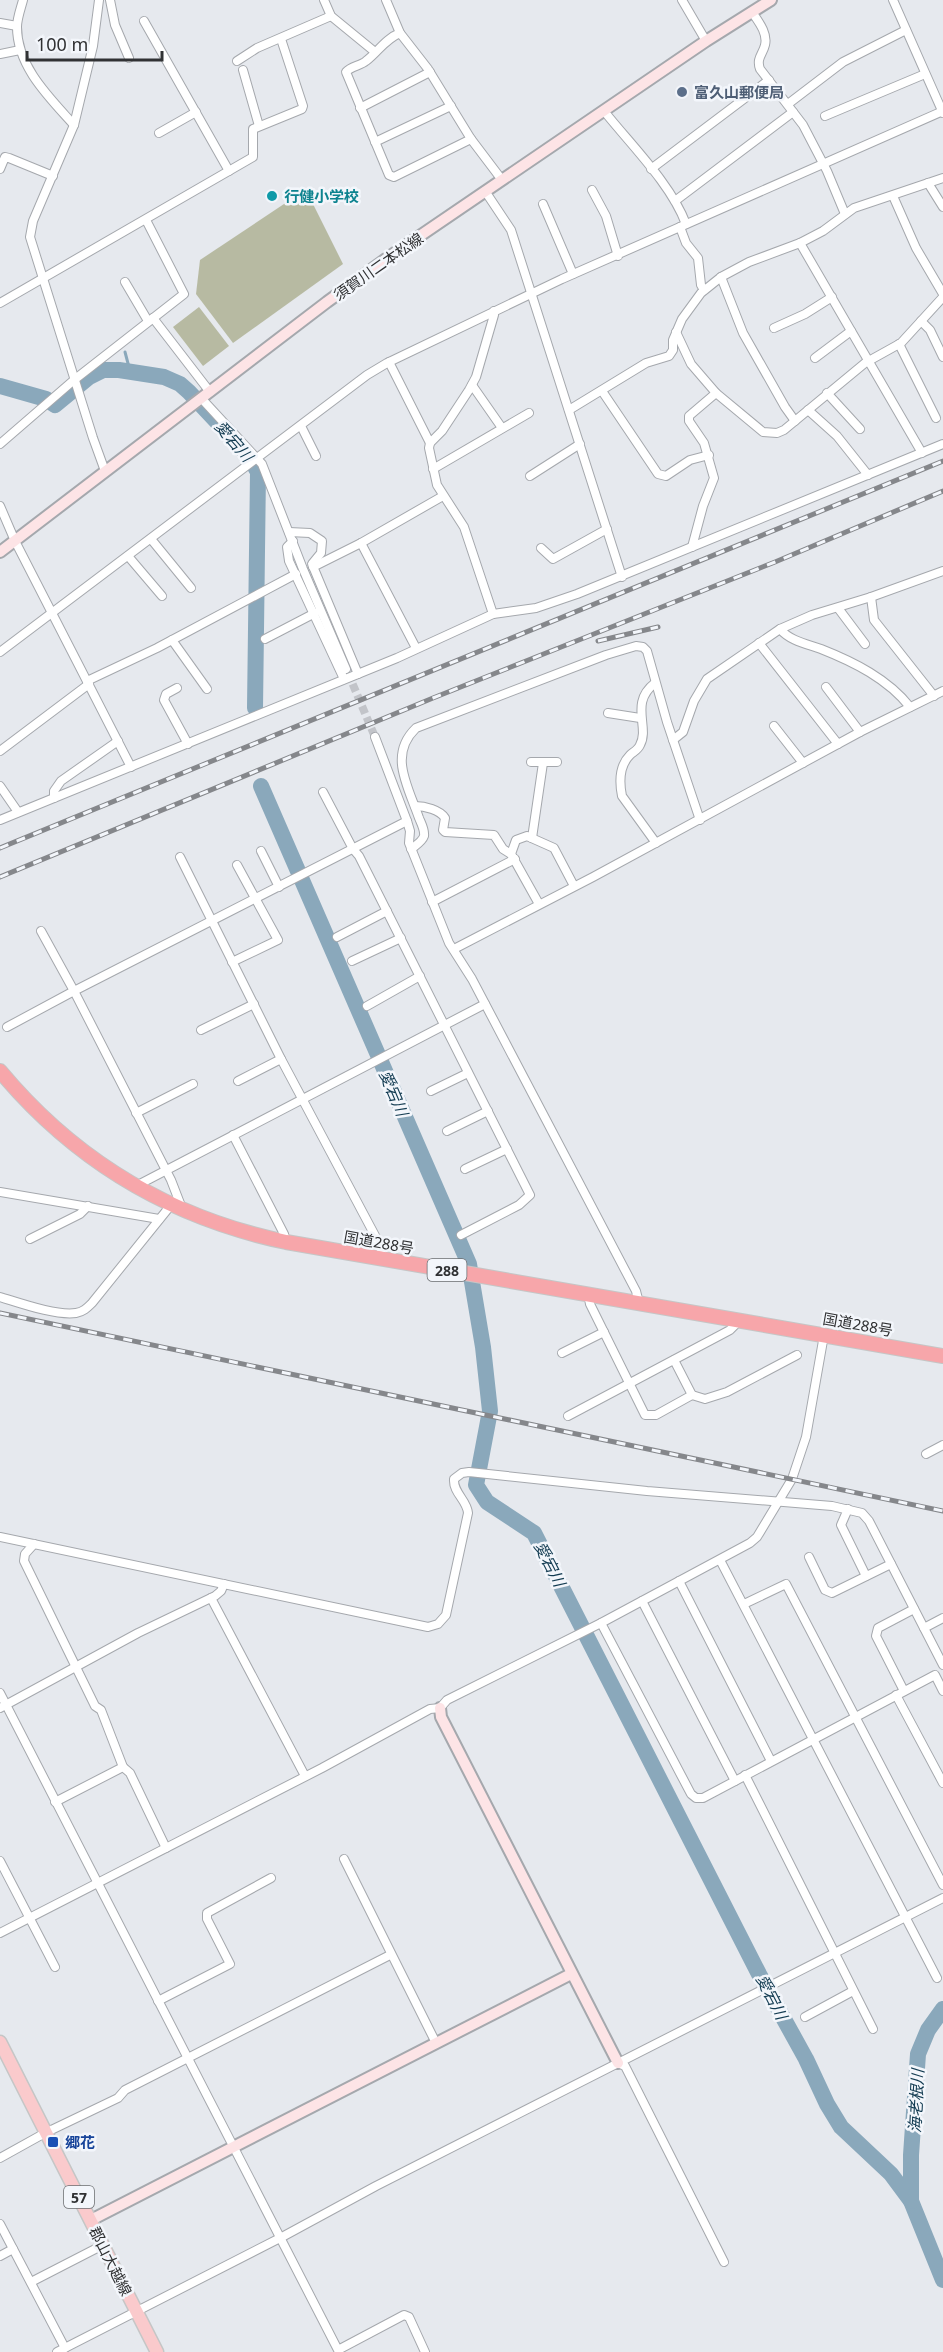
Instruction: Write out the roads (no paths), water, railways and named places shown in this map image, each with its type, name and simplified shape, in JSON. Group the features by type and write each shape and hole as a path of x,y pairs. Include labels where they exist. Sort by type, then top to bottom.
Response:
{"highway":[{"name":"国道288号","path":"0,1071 27,1102 83,1151 136,1186 184,1211 233,1230 285,1242 943,1356"}],"main road":[{"name":"須賀川二本松線","path":"0,552 335,296 485,191 706,41 771,0"},
{"path":"440,1708 441,1717 618,2063"},
{"path":"91,2220 572,1974"},
{"name":"郡山大越線","path":"0,2042 157,2352"}],"street":[{"path":"23,0 16,26 20,50 29,70 43,90 74,125"},
{"path":"99,0 93,46 74,125 33,221 30,237 105,471"},
{"path":"110,0 115,24 129,58"},
{"path":"324,0 331,16 375,52"},
{"path":"386,0 399,33 430,72 471,139 502,180"},
{"path":"682,0 706,41"},
{"path":"0,652 367,375 389,362 573,274 943,112 893,0"},
{"path":"752,12 766,41 758,59 758,66 803,125 845,214"},
{"path":"237,61 257,48 331,16"},
{"path":"144,21 229,171"},
{"path":"0,23 16,26"},
{"path":"788,104 843,62 906,30"},
{"path":"399,33 390,38 364,63 346,72 389,175 394,177 471,139"},
{"path":"0,303 253,157 253,129 302,109 303,106 281,39"},
{"path":"0,54 20,50"},
{"path":"243,70 259,126"},
{"path":"360,108 430,72"},
{"path":"825,116 925,74"},
{"path":"651,169 769,80"},
{"path":"375,142 451,106"},
{"path":"604,111 675,201 686,243 698,258 701,285 704,290"},
{"path":"159,132 196,112"},
{"path":"675,201 793,112"},
{"path":"0,169 5,158 9,158 52,176"},
{"path":"569,410 646,363 669,356 682,319 704,290 721,277 749,262 800,243 823,231 854,208 943,178"},
{"path":"928,183 943,207"},
{"path":"592,190 606,216 618,256"},
{"path":"485,191 511,230 622,577"},
{"path":"676,332 691,364 716,393 762,432 782,432 827,393 870,361 899,344 943,298 916,248 893,196"},
{"path":"543,204 573,274"},
{"path":"0,444 74,380 184,292 146,220"},
{"path":"800,243 922,453"},
{"path":"721,277 743,333 784,407 795,421"},
{"path":"125,282 205,395 258,459 268,476 315,613 344,679"},
{"path":"774,328 805,314 831,297"},
{"path":"430,443 441,431 472,385 479,370 494,311"},
{"path":"921,321 930,330 943,357"},
{"path":"815,358 851,331"},
{"path":"899,344 936,418"},
{"path":"389,362 430,443 433,469 443,496 461,521 493,614"},
{"path":"472,385 502,428"},
{"path":"602,391 658,474 666,476 690,460 709,455"},
{"path":"692,547 703,506 714,478 709,455 689,421 689,416 716,393"},
{"path":"827,393 860,429"},
{"path":"808,410 837,436 868,475"},
{"path":"433,469 529,413"},
{"path":"301,426 316,456"},
{"path":"530,476 580,444"},
{"path":"0,820 358,674 493,614 536,608 622,577 943,444"},
{"path":"0,751 88,682 312,565 361,543 443,496"},
{"path":"0,506 15,541 131,767"},
{"path":"541,548 552,559 607,529"},
{"path":"289,532 310,533 322,541 322,550 312,565"},
{"path":"151,539 191,588"},
{"path":"361,543 416,648"},
{"path":"128,556 162,596"},
{"path":"312,565 358,674"},
{"path":"300,572 346,669"},
{"path":"673,740 682,732 694,701 707,679 780,629 943,572"},
{"path":"871,597 874,620 934,696"},
{"path":"838,608 865,644"},
{"path":"265,639 315,613"},
{"path":"780,629 787,636 861,667 891,688 910,707"},
{"path":"172,640 207,689"},
{"path":"759,643 838,744"},
{"path":"411,849 421,842 424,836 402,769 401,751 406,739 422,725 606,655 636,646 646,648 700,820"},
{"path":"656,683 646,693 640,718 641,744 623,765 620,788 623,798 656,843"},
{"path":"826,687 860,732"},
{"path":"177,688 166,694 164,700 188,744"},
{"path":"454,949 700,820 860,732 943,691"},
{"path":"608,713 640,718"},
{"path":"774,726 803,764"},
{"path":"375,737 407,821 411,849 449,943 485,1004 597,1215 636,1291 639,1303"},
{"path":"54,798 54,791 61,782 118,741"},
{"path":"531,762 557,762"},
{"path":"532,838 543,763"},
{"path":"0,786 18,812"},
{"path":"323,792 401,938 529,1197 519,1205 461,1235"},
{"path":"415,806 442,813 445,818 443,830 445,832 494,835 503,849 513,856 539,904"},
{"path":"7,1027 407,821"},
{"path":"513,856 514,842 527,836 554,848 574,886"},
{"path":"261,851 279,887"},
{"path":"432,903 513,856"},
{"path":"180,857 281,1059 380,1245 383,1259"},
{"path":"232,962 278,940 237,865"},
{"path":"337,937 387,911"},
{"path":"41,931 165,1169 184,1211"},
{"path":"352,961 401,938"},
{"path":"367,1006 420,976"},
{"path":"201,1030 254,1004"},
{"path":"136,1186 485,1004"},
{"path":"238,1081 281,1059"},
{"path":"431,1091 468,1073"},
{"path":"136,1113 193,1084"},
{"path":"447,1131 488,1111"},
{"path":"234,1135 284,1234 285,1242"},
{"path":"465,1169 507,1149"},
{"path":"0,1192 159,1220"},
{"path":"0,1297 60,1312 83,1311 92,1303 171,1204"},
{"path":"30,1239 80,1214 88,1206"},
{"path":"588,1294 590,1304 642,1412 648,1416 656,1415 692,1395"},
{"path":"568,1416 730,1330 739,1320"},
{"path":"562,1353 604,1332"},
{"path":"0,1933 430,1709 440,1708 447,1700 601,1623 753,1541 792,1479 806,1437 824,1335"},
{"path":"674,1360 692,1395 705,1399 727,1392 797,1355"},
{"path":"926,1454 943,1445"},
{"path":"0,1537 422,1626 434,1626 446,1615 468,1513 467,1506 454,1487 456,1477 465,1472 848,1509 865,1516 943,1665"},
{"path":"848,1509 841,1525 866,1576"},
{"path":"34,1544 25,1554 24,1561 95,1706 101,1710 123,1767 130,1773 166,1848"},
{"path":"809,1557 825,1590 832,1593 891,1564"},
{"path":"720,1560 937,1978"},
{"path":"679,1581 771,1761"},
{"path":"3,1707 138,1633 211,1598 219,1593 224,1584"},
{"path":"744,1604 786,1584 943,1885"},
{"path":"211,1598 305,1776"},
{"path":"642,1601 735,1781"},
{"path":"914,1609 878,1628 876,1636 900,1693 943,1783"},
{"path":"924,1628 943,1618"},
{"path":"601,1623 693,1797 703,1798 939,1673 943,1690"},
{"path":"0,1693 3,1707 55,1802 282,2238 336,2351 404,2315 409,2318 425,2352"},
{"path":"55,1802 123,1767"},
{"path":"745,1775 873,2029"},
{"path":"344,1859 436,2043"},
{"path":"0,1861 55,1967"},
{"path":"158,2001 230,1964 207,1920 207,1913 271,1878"},
{"path":"57,2352 282,2238 376,2186 943,1898"},
{"path":"0,2158 45,2133 118,2098 125,2090 390,1955"},
{"path":"805,2017 853,1991"},
{"path":"618,2063 625,2066 724,2262"},
{"path":"0,2224 65,2348"},
{"path":"31,2282 103,2245"},
{"path":"0,2256 13,2249"}],"waterway":[{"path":"125,352 130,371"},
{"name":"愛宕川","path":"0,386 46,399 55,405 89,377 103,370 119,370 164,377 180,384 189,392 249,456 258,472 255,708"},
{"name":"愛宕川","path":"261,786 469,1264 483,1347 490,1411 476,1485 487,1502 534,1533 759,1974 806,2059 827,2104 841,2127 891,2174 911,2201 943,2280"},
{"name":"海老根川","path":"911,2201 911,2155 918,2054 928,2030 943,2009"}],"tunnel":[{"path":"348,673 375,737"}],"railway":[{"path":"0,848 943,461"},
{"path":"0,877 433,698 775,562 943,491"},
{"path":"598,641 658,627"},
{"path":"0,1313 943,1511"}],"place":[{"name":"富久山郵便局","path":"682,92"},
{"name":"行健小学校","path":"272,196"},
{"name":"郷花","path":"53,2142"}]}
